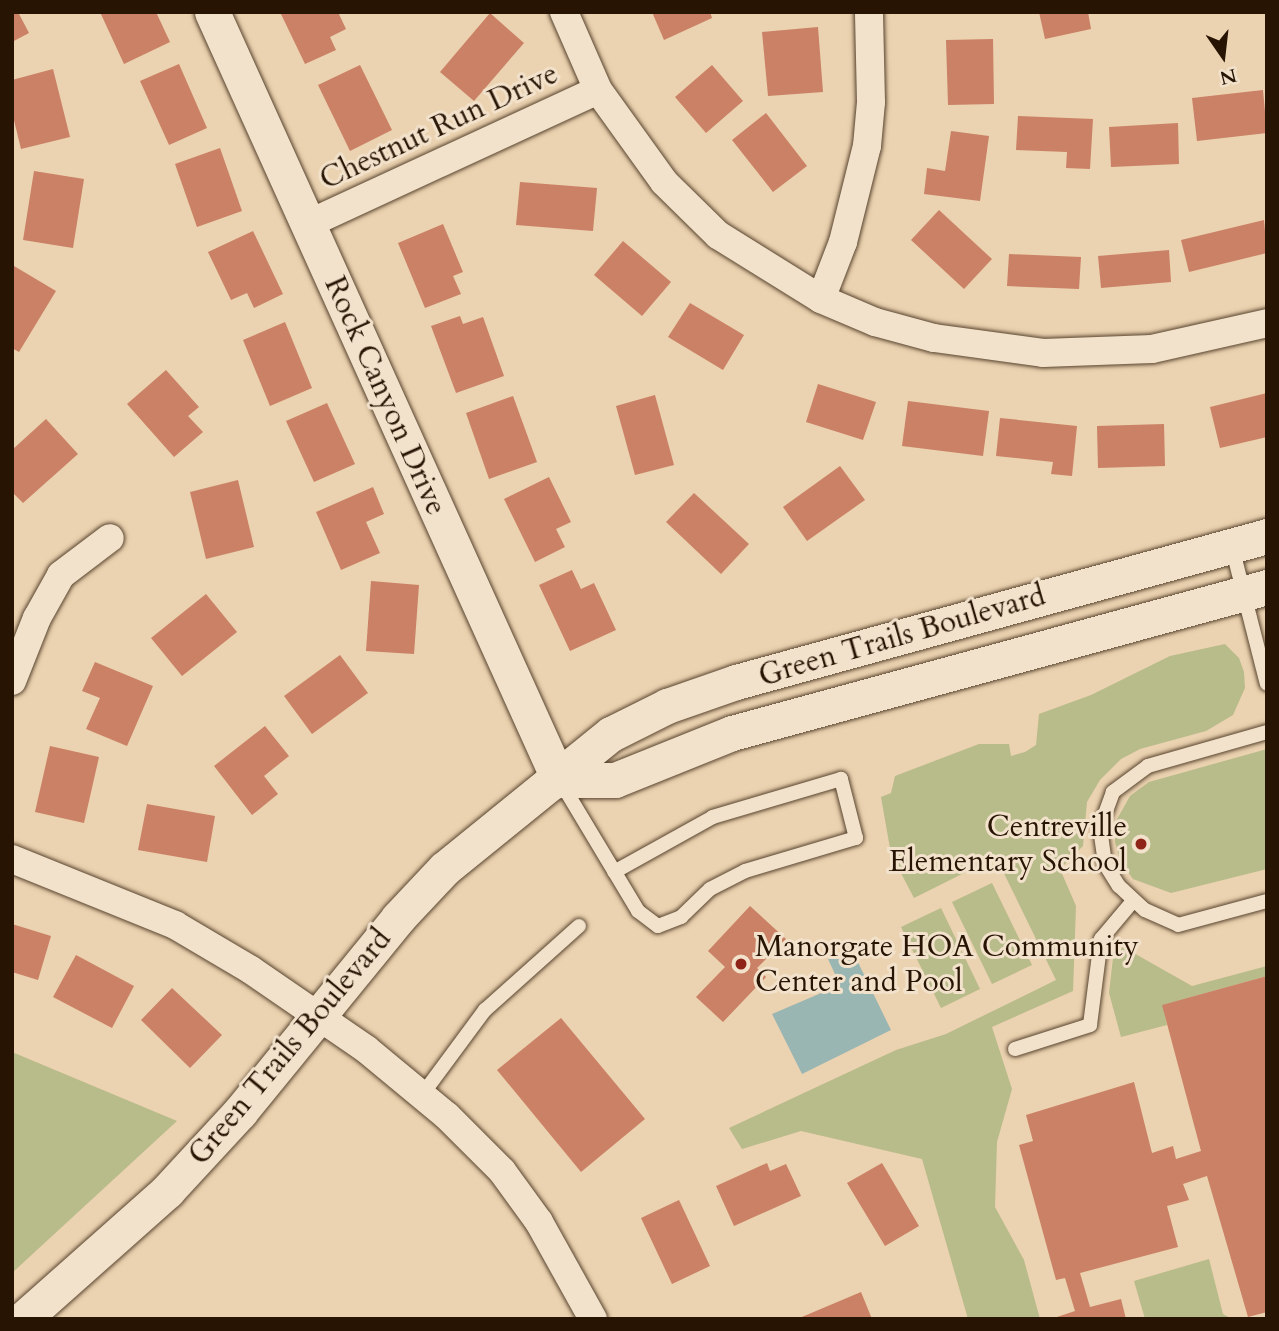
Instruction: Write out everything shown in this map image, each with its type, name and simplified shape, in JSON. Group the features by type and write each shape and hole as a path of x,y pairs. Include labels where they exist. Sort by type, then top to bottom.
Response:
{"street":[{"name":"Rock Canyon Drive","path":"212,12 559,780"},
{"path":"564,12 598,90 664,183 701,221 752,261 821,299 875,322 934,338 1043,353 1152,349 1267,323"},
{"path":"821,299 843,242 867,146 871,102 869,12"},
{"name":"Chestnut Run Drive","path":"308,224 598,90"},
{"name":"Green Trails Boulevard","path":"23,1319 167,1191 240,1112 444,869 511,813 559,780 611,734 667,706 762,675 1267,536"},
{"path":"12,681 42,608 61,575 110,538"},
{"name":"Green Trails Boulevard","path":"559,780 615,780 732,733 1255,590"},
{"path":"12,859 175,925 318,1016 422,1095 502,1171 538,1222 593,1319"}],"lane":[{"path":"1231,545 1255,590 1267,684"},
{"path":"1267,732 1148,766 1113,792 1101,816 1102,852 1112,878 1132,901 1178,925 1267,901"},
{"path":"559,780 614,872 645,920 658,926 669,924 710,889 745,871 856,838 841,779 713,817 614,872"},
{"path":"1015,1049 1090,1025 1101,939 1132,901"},
{"path":"422,1095 485,1010 579,926"}],"green space":[{"path":"1225,644 1239,658 1244,672 1245,688 1233,715 1206,731 1140,749 1121,759 1100,780 1087,802 1083,846 1060,869 1076,906 1073,991 992,1027 1012,1089 997,1142 995,1207 1024,1260 1040,1319 968,1319 922,1159 801,1131 742,1149 729,1128 896,1050 946,1034 1056,980 996,857 914,898 891,854 881,797 891,793 895,776 979,744 1009,744 1011,756 1025,752 1036,745 1039,714 1091,695 1170,656"},
{"path":"1267,749 1267,869 1171,893 1133,879 1120,861 1115,842 1116,821 1130,796 1149,782"},
{"path":"992,883 1032,965 992,984 952,902"},
{"path":"941,908 980,989 941,1008 901,927"},
{"path":"1123,947 1192,986 1267,966 1267,976 1163,1005 1167,1025 1121,1037 1109,993 1113,958"},
{"path":"12,1052 177,1121 12,1273"},
{"path":"1209,1259 1223,1314 1232,1319 1145,1319 1134,1281"}],"water":[{"path":"851,948 891,1030 802,1074 772,1014 840,985 828,959"}],"building":[{"path":"12,12 18,12 29,33 12,42"},
{"path":"100,12 156,12 170,42 124,64"},
{"path":"280,12 338,12 346,29 330,37 336,50 305,64"},
{"path":"652,12 710,12 712,18 664,40"},
{"path":"1039,12 1088,12 1091,29 1045,39"},
{"path":"490,13 524,43 474,101 440,72"},
{"path":"818,27 823,92 768,96 762,32"},
{"path":"993,39 994,104 948,105 946,40"},
{"path":"179,64 207,128 169,145 140,81"},
{"path":"360,65 392,130 350,151 318,85"},
{"path":"712,65 743,101 706,133 675,97"},
{"path":"53,69 70,137 21,149 12,112 12,80"},
{"path":"1263,90 1267,133 1197,141 1192,98"},
{"path":"766,113 807,166 773,192 732,140"},
{"path":"1018,116 1093,119 1090,169 1066,168 1067,152 1016,150"},
{"path":"1178,123 1179,164 1111,167 1109,127"},
{"path":"951,131 989,136 980,201 924,194 927,168 945,171"},
{"path":"220,148 242,211 197,227 175,164"},
{"path":"34,171 84,179 73,248 23,240"},
{"path":"520,182 597,188 593,231 516,225"},
{"path":"939,210 992,259 964,289 911,240"},
{"path":"1264,220 1267,253 1189,272 1181,240"},
{"path":"443,224 463,272 453,276 461,294 425,308 398,243"},
{"path":"253,231 283,294 254,308 247,293 231,300 208,252"},
{"path":"623,241 671,282 642,316 594,275"},
{"path":"1169,250 1171,282 1101,288 1098,256"},
{"path":"1009,254 1081,257 1079,289 1007,286"},
{"path":"14,266 56,291 19,352 12,348"},
{"path":"690,303 744,335 723,370 668,337"},
{"path":"460,316 463,324 483,317 504,376 456,393 431,326"},
{"path":"285,322 312,388 270,406 243,340"},
{"path":"166,370 199,407 188,416 203,432 174,457 127,404"},
{"path":"818,384 876,402 863,440 806,422"},
{"path":"1267,393 1267,437 1220,448 1210,407"},
{"path":"655,395 674,465 635,475 616,406"},
{"path":"513,396 537,462 489,479 466,413"},
{"path":"908,401 989,411 983,456 902,446"},
{"path":"327,403 355,464 314,482 286,421"},
{"path":"1000,418 1077,426 1072,476 1051,474 1053,462 996,456"},
{"path":"46,419 78,454 23,503 12,492 12,450"},
{"path":"1164,424 1165,466 1098,468 1097,426"},
{"path":"840,466 865,500 807,541 783,507"},
{"path":"549,477 571,522 556,529 565,547 535,562 504,499"},
{"path":"238,480 254,547 206,559 190,492"},
{"path":"373,487 384,514 366,522 380,553 341,570 316,512"},
{"path":"694,493 749,544 721,574 666,522"},
{"path":"572,570 581,589 594,583 616,630 570,651 539,585"},
{"path":"371,581 419,585 414,654 366,651"},
{"path":"206,594 237,632 182,676 151,638"},
{"path":"340,655 368,693 312,734 284,696"},
{"path":"95,662 153,686 127,746 86,729 100,698 82,691"},
{"path":"265,726 289,756 264,776 278,794 252,815 214,766"},
{"path":"50,746 99,757 84,823 35,812"},
{"path":"147,804 215,816 207,862 138,850"},
{"name":"Manorgate HOA Community Center and Pool","path":"750,906 786,939 757,968 766,977 723,1022 696,997 725,967 708,951"},
{"path":"12,924 51,936 38,980 12,972"},
{"path":"76,955 134,986 112,1028 53,997"},
{"path":"1267,976 1267,1312 1248,1317 1207,1176 1183,1184 1189,1200 1167,1206 1178,1247 1080,1273 1090,1307 1121,1299 1126,1319 1051,1319 1075,1311 1065,1278 1056,1280 1019,1145 1033,1141 1026,1115 1134,1082 1152,1153 1173,1146 1176,1159 1201,1151 1162,1005"},
{"path":"172,988 222,1035 190,1068 141,1020"},
{"path":"561,1018 645,1119 581,1172 497,1070"},
{"path":"767,1163 770,1171 786,1164 801,1196 734,1226 716,1186"},
{"path":"882,1163 919,1226 885,1246 847,1183"},
{"path":"679,1200 710,1266 672,1284 641,1218"},
{"path":"861,1292 872,1319 797,1319"}],"place":[{"name":"Centreville Elementary School","path":"1141,844"},
{"name":"Manorgate HOA Community Center and Pool","path":"741,964"}]}
